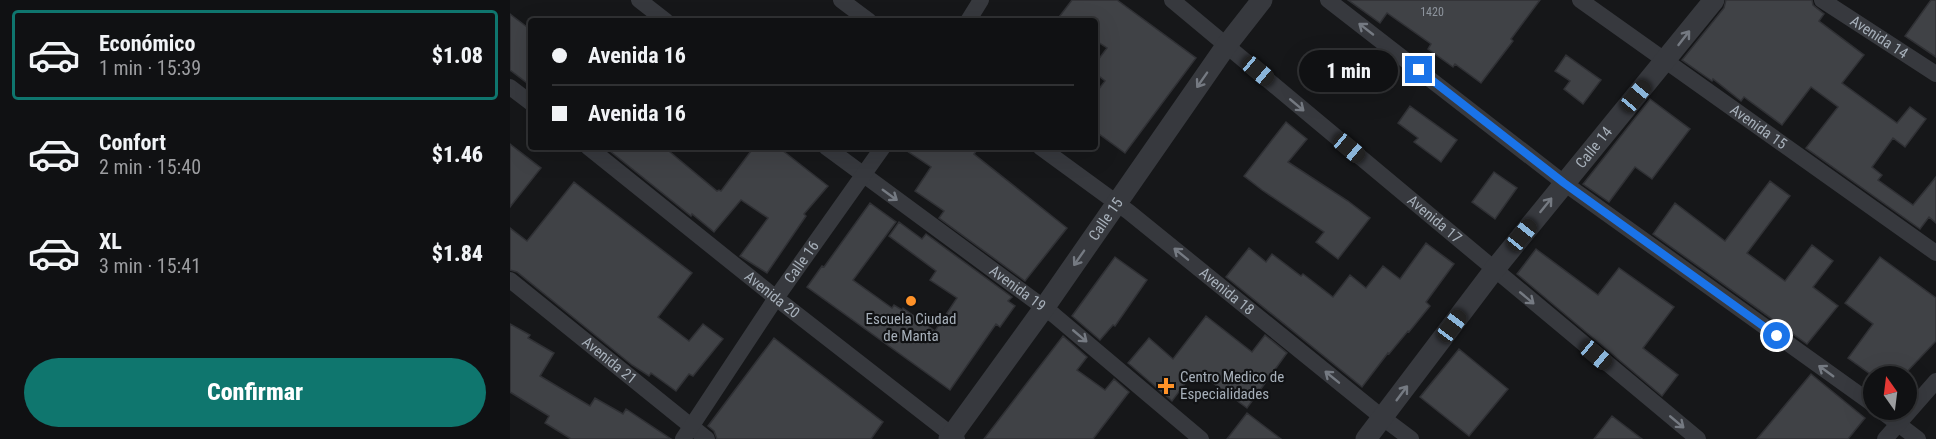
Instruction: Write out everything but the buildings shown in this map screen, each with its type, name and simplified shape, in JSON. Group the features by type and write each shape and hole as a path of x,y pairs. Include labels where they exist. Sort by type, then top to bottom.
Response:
{"street":[{"path":"639,0 662,18"},
{"path":"841,0 865,18"},
{"path":"970,18 981,0"},
{"name":"Avenida 17","path":"1172,0 1698,439"},
{"name":"Calle 15","path":"952,438 1226,46 1262,0"},
{"path":"1329,0 1564,183 1863,397"},
{"name":"Avenida 15","path":"1580,0 1936,253"},
{"name":"Calle 14","path":"1366,439 1494,270 1714,0"},
{"name":"Avenida 14","path":"1822,0 1936,74"},
{"path":"510,87 528,101"},
{"name":"Avenida 20","path":"594,150 952,438"},
{"name":"Avenida 19","path":"830,150 1044,308 1201,439"},
{"name":"Calle 16","path":"687,433 776,298 881,150"},
{"name":"Avenida 18","path":"1044,150 1117,203 1411,439"},
{"name":"Avenida 21","path":"510,280 687,433 707,439"},
{"path":"1885,439 1936,381"},
{"path":"1894,420 1918,439"}],"place":[{"name":"Escuela Ciudad de Manta","path":"911,301"},
{"name":"Centro Medico de Especialidades","path":"1166,386"}],"route":[{"path":"1419,70 1564,183 1777,336"}]}
